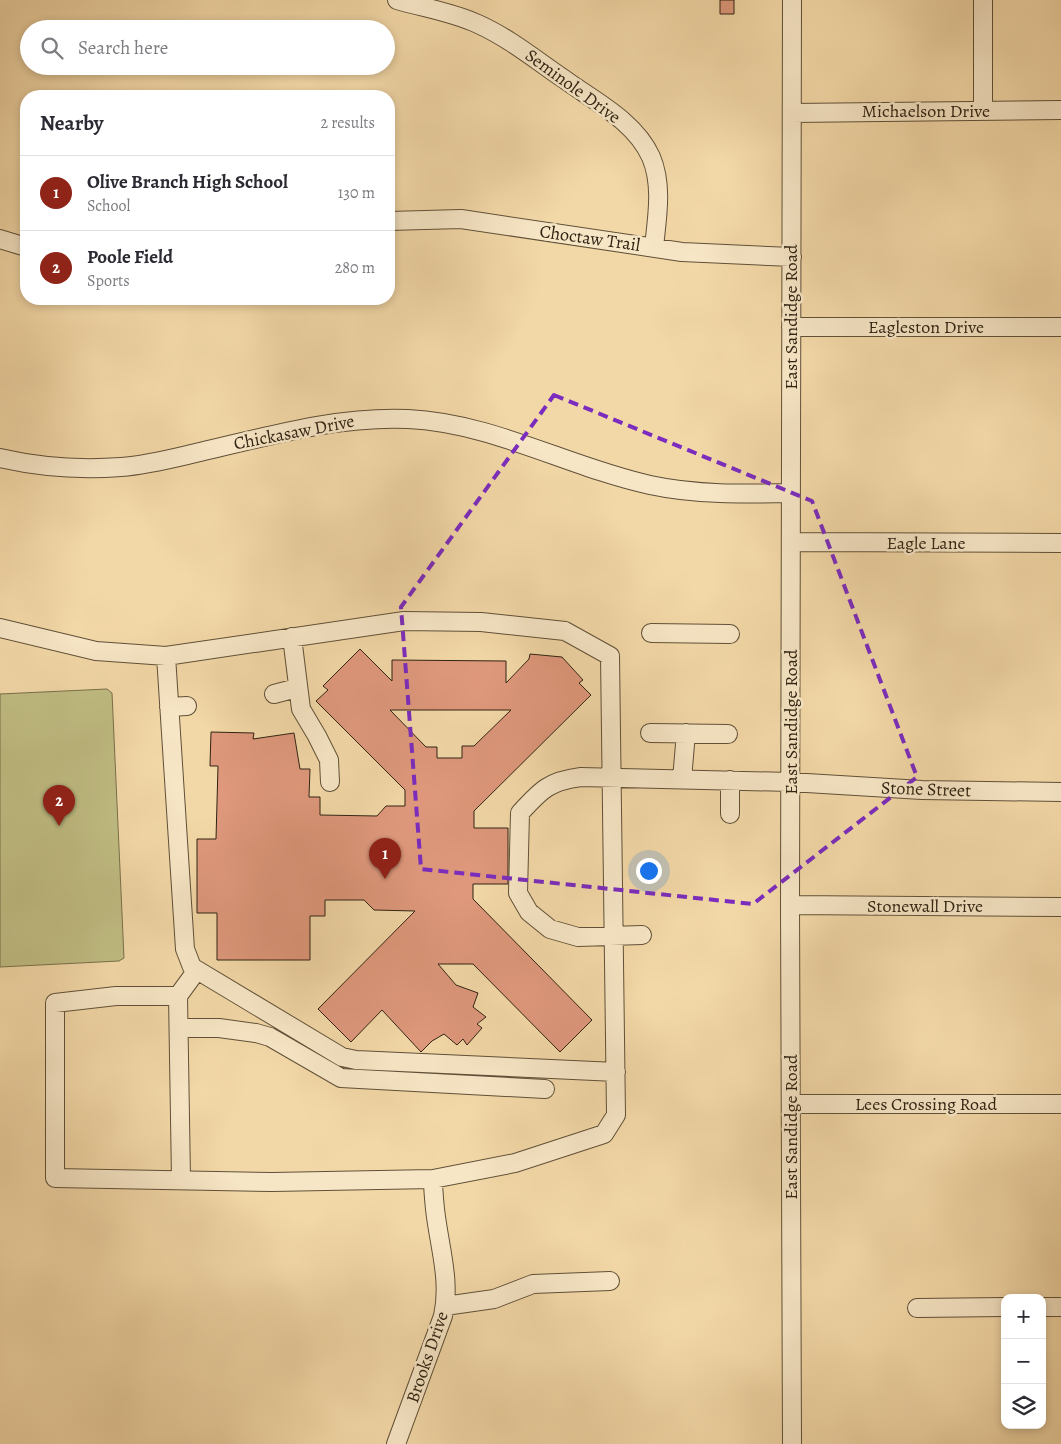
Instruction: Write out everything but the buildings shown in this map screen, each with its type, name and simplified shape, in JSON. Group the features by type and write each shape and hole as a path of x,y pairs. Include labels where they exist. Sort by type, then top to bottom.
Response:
{"street":[{"name":"Seminole Drive","path":"397,0 453,14 495,32 530,54 609,111 639,136 650,155 657,178 658,205 654,247"},
{"name":"East Sandidge Road","path":"792,0 790,782 792,1444"},
{"path":"983,0 983,111"},
{"name":"Michaelson Drive","path":"792,113 1061,110"},
{"name":"Choctaw Trail","path":"395,222 461,219 692,252 792,257"},
{"path":"0,239 20,245"},
{"name":"Eagleston Drive","path":"791,327 1061,328"},
{"name":"Chickasaw Drive","path":"0,458 55,467 121,467 157,462 313,425 356,419 408,419 467,427 522,443 608,474 650,485 688,491 728,494 791,493"},
{"name":"Eagle Lane","path":"791,542 1061,544"},
{"path":"0,628 96,651 166,656 404,621 481,622 565,631 610,656 616,1115 604,1134 515,1163 433,1179 272,1182 56,1178 56,1003 116,996 178,996"},
{"path":"651,633 730,634"},
{"path":"292,638 300,709 329,760 330,782"},
{"path":"166,656 185,949 192,967 342,1057 356,1060 616,1072"},
{"path":"274,694 297,688"},
{"path":"169,707 187,706"},
{"path":"650,733 728,734"},
{"path":"682,779 686,733"},
{"name":"Stone Street","path":"642,934 578,937 550,929 529,912 518,893 520,813 541,790 558,782 581,777 790,782 922,790 1061,792"},
{"path":"730,780 730,814"},
{"name":"Stonewall Drive","path":"790,905 1061,907"},
{"path":"181,1179 178,996 197,970"},
{"path":"179,1028 219,1028 270,1037 341,1078 545,1089"},
{"name":"Lees Crossing Road","path":"791,1104 1061,1104"},
{"name":"Brooks Drive","path":"396,1444 445,1306 447,1284 435,1210 433,1179"},
{"path":"445,1306 494,1300 533,1284 610,1281"},
{"path":"917,1308 1001,1307"},
{"path":"1046,1307 1061,1307"}],"highlighted area":[{"path":"554,395 812,501 917,777 753,904 421,869 401,607"}],"shaded area":[{"path":"107,689 112,693 124,958 119,961 0,967 0,694"}],"place":[{"name":"Poole Field","path":"59,826"},
{"name":"Olive Branch High School","path":"385,879"}]}
